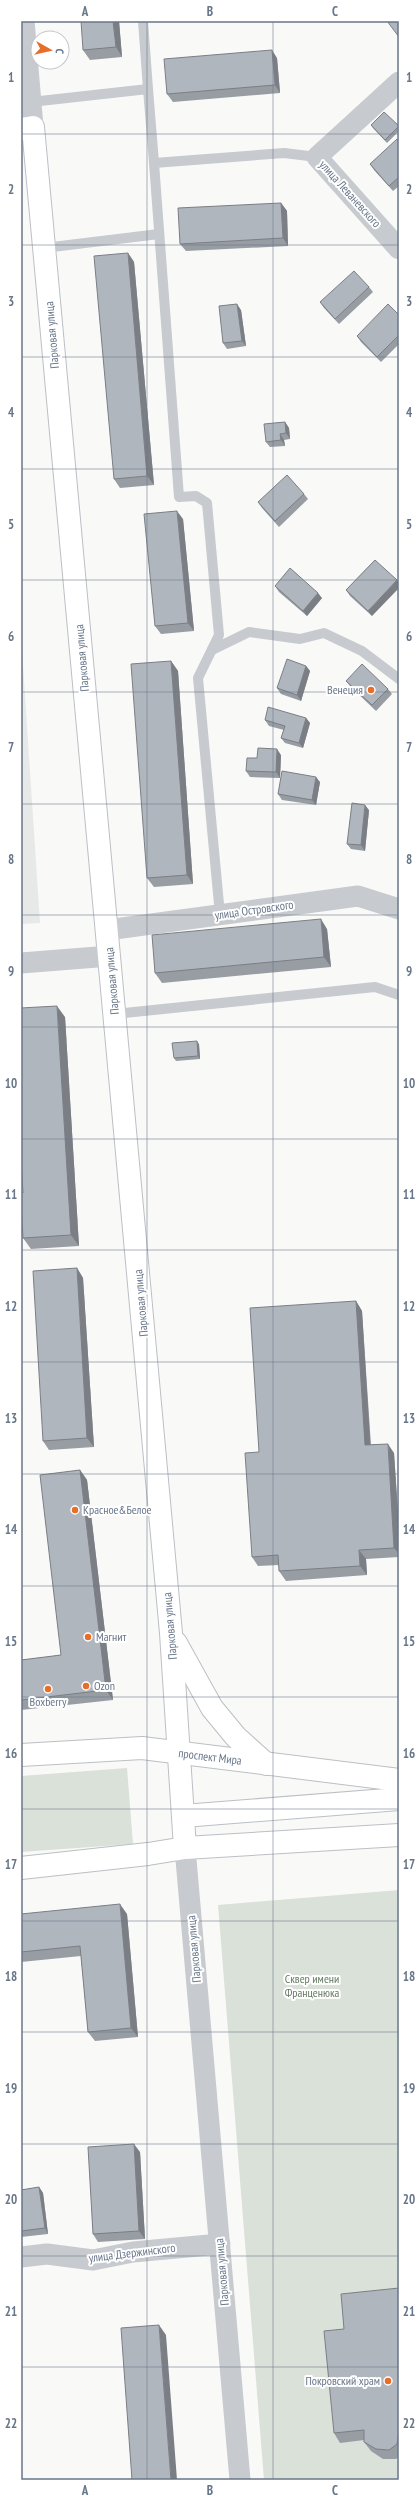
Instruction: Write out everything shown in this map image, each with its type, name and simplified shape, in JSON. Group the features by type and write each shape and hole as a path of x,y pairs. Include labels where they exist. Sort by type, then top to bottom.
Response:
{"main road":[{"name":"Парковая улица","path":"27,128 44,248 110,956 171,1633 181,1754 185,1848"},
{"path":"171,1633 212,1708 236,1738 266,1764"},
{"name":"проспект Мира","path":"21,1755 142,1748 399,1780"},
{"path":"183,1816 399,1799"},
{"path":"21,1868 148,1854 185,1848 399,1835"}],"street":[{"path":"23,28 31,102 27,128"},
{"path":"317,157 399,82"},
{"name":"улица Леваневского","path":"317,157 399,249"},
{"name":"улица Островского","path":"107,930 358,896 399,909"},
{"path":"21,963 110,956"},
{"name":"Парковая улица","path":"185,1848 240,2480"},
{"name":"улица Дзержинского","path":"21,2257 47,2254 93,2260 133,2252 220,2244"}],"lane":[{"path":"143,21 179,497 196,496 207,504 219,635 198,678 220,915"},
{"path":"31,102 148,90"},
{"path":"154,163 284,153 317,157"},
{"path":"44,248 159,234"},
{"path":"212,650 249,632 300,639 324,633 362,651 399,679"},
{"path":"115,1014 375,987 399,995"}],"shaded area":[{"path":"21,635 40,923 21,924"}],"green space":[{"path":"127,1768 133,1844 21,1852 21,1776"},
{"name":"Сквер имени Франценюка","path":"399,1890 399,2480 264,2480 218,1905"}],"building":[{"path":"81,21 113,21 116,47 83,50"},
{"path":"387,21 399,21 399,37"},
{"path":"272,50 275,85 167,94 164,59"},
{"path":"384,112 399,126 385,140 371,125"},
{"path":"397,139 399,142 399,177 389,186 370,164"},
{"path":"281,203 283,238 180,244 178,208"},
{"path":"128,253 147,476 114,479 94,256"},
{"path":"354,271 369,287 335,319 320,302"},
{"path":"237,304 242,341 223,343 219,306"},
{"path":"388,304 399,315 399,335 377,357 357,336"},
{"path":"285,422 286,433 280,434 281,440 266,442 264,424"},
{"path":"287,475 304,494 275,521 258,502"},
{"path":"177,511 188,623 155,626 144,514"},
{"path":"375,560 397,580 368,611 346,590"},
{"path":"290,568 318,593 303,611 275,586"},
{"path":"287,659 306,666 297,695 277,688"},
{"path":"171,661 187,875 147,878 131,664"},
{"name":"Венеция","path":"362,664 388,689 372,705 346,681"},
{"path":"268,707 306,718 299,743 281,738 285,726 265,720"},
{"path":"258,748 277,749 276,772 246,771 247,758 257,758"},
{"path":"282,771 316,777 312,800 278,794"},
{"path":"352,803 365,805 361,845 347,844"},
{"path":"321,919 324,957 155,973 152,935"},
{"path":"57,1006 71,1235 23,1238 21,1207 21,1193 23,1193 21,1161 21,1008"},
{"path":"197,1041 198,1056 174,1058 172,1043"},
{"path":"77,1268 87,1438 43,1441 33,1271"},
{"path":"356,1301 365,1445 388,1444 394,1548 359,1550 360,1566 279,1571 278,1555 252,1557 245,1453 259,1452 250,1308"},
{"path":"80,1470 106,1690 21,1700 21,1660 61,1655 40,1475"},
{"path":"120,1904 131,2028 88,2032 80,1946 21,1952 21,1914"},
{"path":"134,2144 139,2231 93,2234 88,2147"},
{"path":"39,2187 45,2228 21,2231 21,2190"},
{"path":"399,2288 399,2432 397,2444 389,2450 376,2449 364,2442 364,2430 334,2433 324,2331 344,2329 341,2294"},
{"path":"159,2325 171,2480 132,2480 121,2328"}],"place":[{"name":"Венеция","path":"371,690"},
{"name":"Красное&Белое","path":"75,1510"},
{"name":"Магнит","path":"88,1637"},
{"name":"Ozon","path":"86,1686"},
{"name":"Boxberry","path":"48,1689"},
{"name":"Покровский храм","path":"388,2381"}]}
